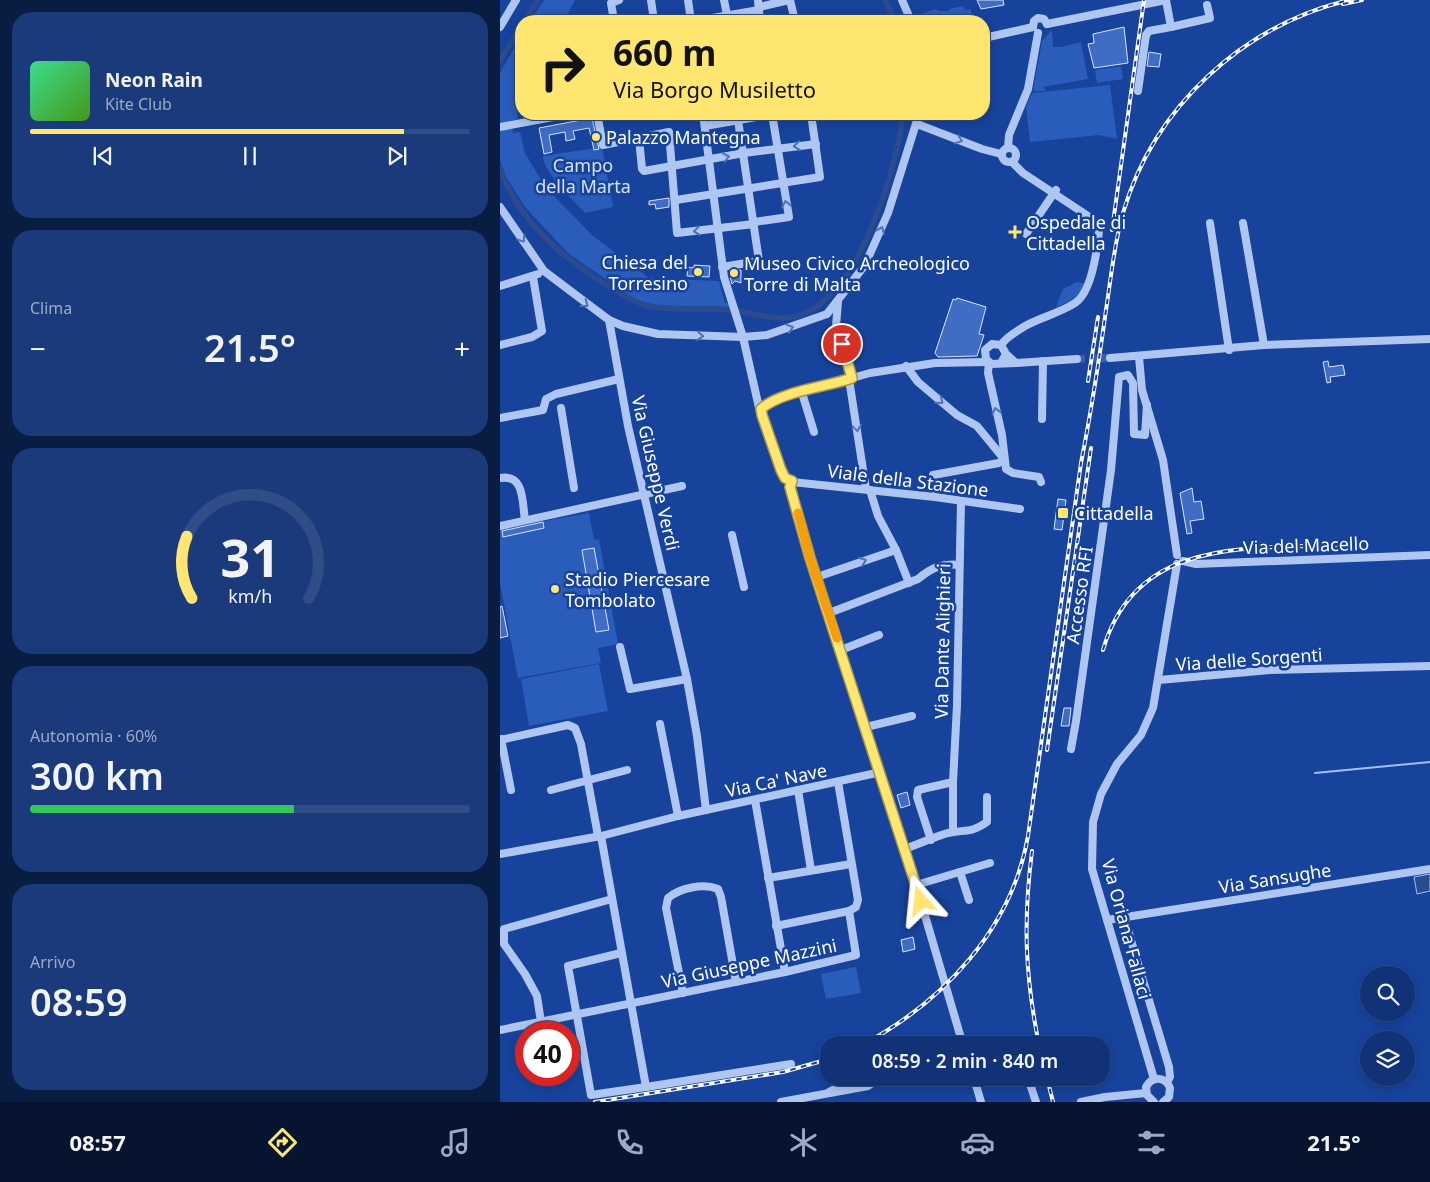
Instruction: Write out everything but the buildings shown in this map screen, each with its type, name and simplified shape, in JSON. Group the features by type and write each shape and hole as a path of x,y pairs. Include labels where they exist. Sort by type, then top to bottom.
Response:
{"street":[{"path":"500,27 516,0"},
{"path":"613,15 611,3 619,0"},
{"path":"651,0 653,15"},
{"path":"688,0 690,15"},
{"path":"724,0 726,15 790,0 794,15"},
{"path":"902,0 908,15"},
{"path":"1047,24 1127,4 1166,0 1171,27"},
{"path":"1138,91 1146,35 1149,31 1210,18 1207,5"},
{"path":"990,37 1035,30 1046,30 1047,24 1044,19 1038,18 1034,22 1035,30 1028,89 1010,134 1008,148 1002,154"},
{"path":"500,127 538,120"},
{"path":"598,120 603,145 669,132 676,200 677,234 789,217 782,183 774,120"},
{"path":"704,120 722,267 743,337 757,398 789,483 817,577 881,772 960,1036"},
{"path":"705,126 738,120 759,261 722,267"},
{"path":"676,200 820,178 812,120"},
{"path":"500,207 544,271 609,320 623,326 658,334 743,337 767,335 813,321 827,314 865,265 881,233 918,120"},
{"path":"917,124 982,149 1002,154"},
{"path":"639,138 642,170 673,167 744,153 816,144"},
{"path":"1008,148 1015,152 1015,159 1012,162"},
{"path":"1001,345 1009,336 1030,323 1076,303 1083,297 1089,286 1098,237 1098,226 1055,192 1023,173 1012,162 1004,161 1002,154"},
{"path":"1026,234 1055,192"},
{"path":"1210,223 1229,350"},
{"path":"1243,223 1264,346"},
{"path":"500,286 544,271"},
{"path":"500,346 532,337 542,331 533,276"},
{"path":"838,302 836,326 851,379 869,491 878,516 896,550 909,583"},
{"name":"Via Giuseppe Verdi","path":"609,320 619,379 687,679 697,736 706,810"},
{"path":"1110,358 1264,346 1430,339"},
{"path":"974,362 985,353 989,345 995,343 1001,345 1006,354 1016,363"},
{"path":"985,353 1002,435 1006,469 1013,473 1039,477 1041,482"},
{"path":"1001,363 1006,354"},
{"path":"1139,357 1142,390 1163,460 1179,560"},
{"path":"762,412 782,398 906,366 974,362 1016,363 1077,360"},
{"path":"1042,419 1043,361"},
{"path":"906,366 918,382 950,409 977,426 1004,459"},
{"name":"Accesso RFI","path":"1071,749 1110,478 1118,380 1122,375 1130,377 1133,383 1134,434 1145,434 1147,405"},
{"path":"500,418 543,410 546,399 549,397 619,379"},
{"path":"802,393 814,432"},
{"path":"561,408 574,488"},
{"path":"935,497 933,475 998,462 1004,459"},
{"path":"500,478 510,477 516,480 519,486 525,520"},
{"name":"Viale della Stazione","path":"789,483 935,497 1020,509"},
{"path":"500,526 682,486"},
{"name":"Via Dante Alighieri","path":"953,832 960,501"},
{"path":"732,535 744,587"},
{"path":"817,577 896,550"},
{"name":"Via del Macello","path":"1179,560 1196,564 1430,555"},
{"name":"Via delle Sorgenti","path":"1179,560 1159,680 1270,670 1430,666"},
{"path":"829,613 909,583 918,579 928,570 942,565 959,564"},
{"path":"841,650 879,635"},
{"path":"620,647 630,689 687,679"},
{"name":"Via Oriana Fallaci","path":"1154,1079 1092,869 1093,822 1101,794 1110,776 1148,723 1159,680"},
{"path":"866,727 912,716"},
{"path":"660,724 678,816"},
{"path":"511,790 501,740 568,725 575,728 600,836 646,1087"},
{"path":"551,790 628,770"},
{"name":"Via Ca' Nave","path":"500,854 600,836 678,816 881,772"},
{"name":"Via Giuseppe Mazzini","path":"546,1021 683,994 856,955 849,911 856,907 858,900 838,782"},
{"path":"931,840 917,797 918,790 953,782"},
{"path":"798,790 811,870"},
{"path":"904,850 953,832 963,833 987,822 987,797"},
{"path":"755,800 785,972"},
{"path":"916,885 990,863"},
{"path":"768,878 851,864"},
{"name":"Via Sansughe","path":"1107,920 1430,868"},
{"path":"960,872 969,900"},
{"path":"683,994 666,908 668,898 675,892 708,885 718,889 736,982"},
{"path":"542,1021 537,996 525,974 504,944 504,929 612,899"},
{"path":"776,926 849,911"},
{"path":"1124,917 1169,1067 1170,1077 1167,1082"},
{"path":"621,953 568,966 591,1095 791,1064"},
{"name":"Via Giuseppe Mazzini","path":"500,1030 515,1027"},
{"path":"1154,1102 1146,1093 1147,1084 1154,1079 1167,1082"},
{"path":"1167,1082 1171,1090 1167,1101"},
{"path":"827,1093 839,1086"},
{"path":"781,1102 868,1086"},
{"path":"976,1086 981,1102"},
{"path":"1031,1086 1036,1102"},
{"path":"1081,1102 1105,1097 1146,1093"}],"green space":[{"path":"544,0 575,0 567,15 534,15"},
{"path":"964,6 965,10 971,9 972,15 918,15 935,9 949,11 949,9"},
{"path":"1052,30 1053,47 1081,42 1088,79 1043,87 1046,91 1033,91 1042,41"},
{"path":"515,47 515,120 500,123 500,73"},
{"path":"1121,66 1123,79 1097,83 1095,70"},
{"path":"1110,85 1117,139 1099,135 1030,142 1026,107 1032,93"},
{"path":"512,127 513,133 520,132 525,153 546,188 593,236 649,278 719,281 725,303 729,303 731,307 649,305 634,299 568,253 525,207 505,175 500,160 500,130"},
{"name":"Campo della Marta","path":"602,147 613,207 585,213 553,178 544,163 543,156"},
{"path":"1077,282 1085,284 1076,296 1056,307 1063,289"},
{"name":"Stadio Piercesare Tombolato","path":"589,513 594,540 599,539 618,644 598,648 601,663 518,678 500,583 500,529"},
{"path":"599,664 608,711 529,726 521,679"},
{"path":"856,967 861,993 826,999 821,974"}],"shaded area":[{"path":"1430,874 1430,891 1417,894 1414,877"}],"waterway":[{"path":"529,15 538,0"},
{"path":"885,0 892,15"},
{"path":"500,61 515,37"},
{"path":"500,168 517,204 542,235 572,261 626,297 659,308 719,309 771,317 791,317 802,315 813,309 831,295 847,274 874,221 885,192 902,120"},
{"path":"1315,773 1430,762"}],"tunnel":[{"path":"1077,359 1110,358"}],"railway":[{"path":"1112,230 1144,0"},
{"path":"877,1036 920,1007 946,984 969,959 990,932 1007,902 1020,870 1028,836 1081,463 1095,387 1115,249 1123,213 1137,174 1156,139 1180,106 1208,76 1239,51 1273,29 1310,12 1349,0"},
{"path":"1343,4 1362,0"},
{"path":"1088,381 1098,317"},
{"path":"1047,750 1091,448"},
{"path":"1103,650 1119,613 1141,586 1169,568 1201,556 1236,550 1346,545"},
{"path":"1032,851 1027,901 1027,948 1028,972 1037,1036"},
{"path":"595,1102 783,1072 820,1062"},
{"path":"1049,1086 1053,1102"}],"slow traffic":[{"path":"798,513 810,558 837,638"}],"place":[{"name":"Palazzo Mantegna","path":"596,137"},
{"name":"Ospedale di Cittadella","path":"1015,232"},
{"name":"Chiesa del Torresino","path":"698,272"},
{"name":"Museo Civico Archeologico Torre di Malta","path":"734,273"},
{"name":"Cittadella","path":"1063,513"},
{"name":"Stadio Piercesare Tombolato","path":"555,589"}],"route":[{"path":"842,344 852,378 782,398 761,409 781,470 785,478 789,478 792,481 790,487 810,558 881,772 921,901"}]}
